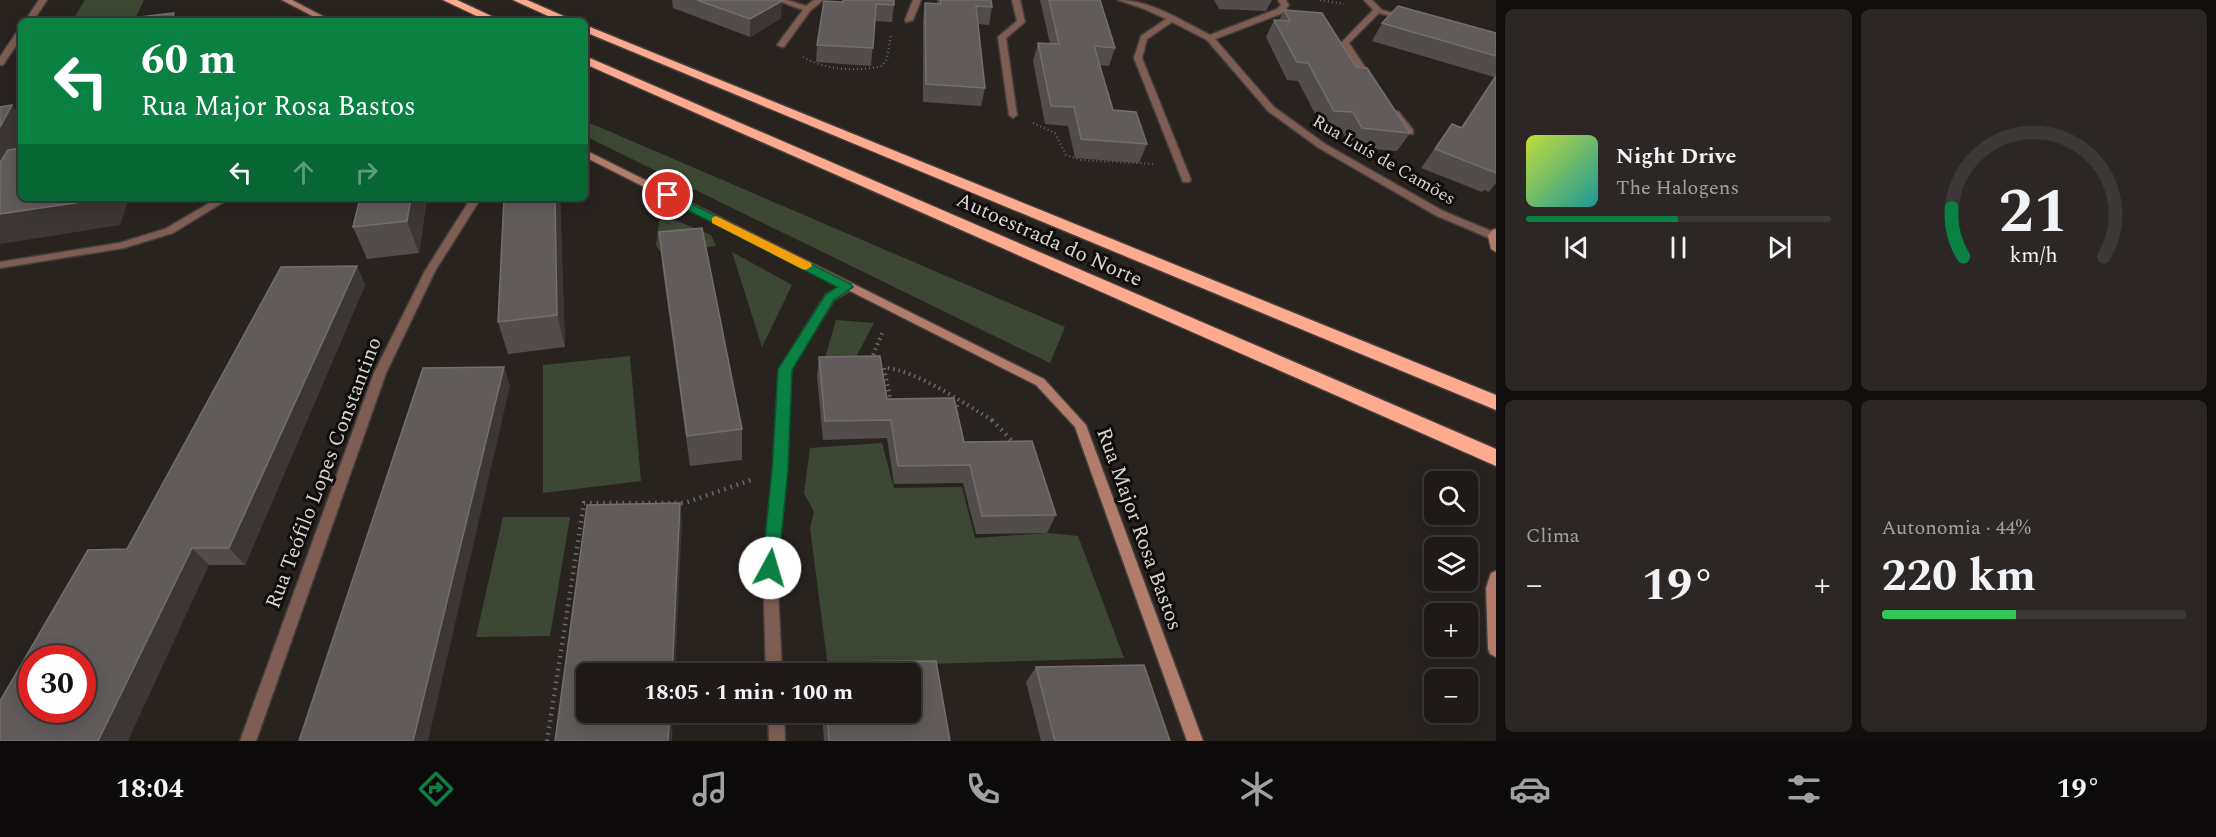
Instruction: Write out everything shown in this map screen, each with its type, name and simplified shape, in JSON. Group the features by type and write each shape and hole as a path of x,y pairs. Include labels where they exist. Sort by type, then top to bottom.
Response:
{"highway":[{"path":"448,0 489,18"},
{"path":"518,0 562,18"},
{"name":"Autoestrada do Norte","path":"588,29 1496,403"},
{"name":"Autoestrada do Norte","path":"588,61 1496,458"}],"street":[{"path":"31,18 43,0"},
{"path":"286,0 322,18"},
{"path":"780,0 807,9"},
{"path":"781,45 807,9 819,0"},
{"path":"909,20 917,0"},
{"path":"1013,115 1002,37 1021,22 1016,0"},
{"name":"Rua Luís de Camões","path":"1122,0 1147,3 1172,20 1210,38 1271,109 1322,146 1439,213 1495,234"},
{"path":"1210,38 1280,11 1285,5 1282,0"},
{"path":"1368,0 1378,10 1410,19"},
{"path":"1376,89 1345,43 1378,10"},
{"path":"1172,20 1144,38 1137,58 1186,180"},
{"path":"0,63 18,36"},
{"path":"1390,106 1410,132"},
{"name":"Rua Major Rosa Bastos","path":"588,155 847,287 1040,382 1080,425 1195,741"},
{"path":"0,265 120,246 169,231 220,201"},
{"name":"Rua Teófilo Lopes Constantino","path":"248,741 380,373 430,271 474,201"},
{"path":"1495,234 1496,249"},
{"path":"774,663 770,568 780,470 785,369 830,297 847,287"},
{"path":"1496,578 1493,588 1496,649"},
{"path":"776,723 777,741"}],"path":[{"path":"781,45 816,65 869,69 882,66 887,59 892,27 909,20"},
{"path":"1013,115 1055,133 1066,155 1080,160 1140,165"},
{"path":"867,369 879,335 898,312"},
{"path":"884,368 892,409"},
{"path":"876,369 894,368 994,421 1014,443 1012,449"},
{"path":"949,405 958,401"},
{"path":"954,421 958,401"},
{"path":"547,741 584,503 685,503 780,470"}],"green space":[{"path":"85,0 144,0 135,18 74,18"},
{"path":"588,122 1065,327 1050,363 588,137"},
{"path":"670,218 711,235 716,246 661,253 656,245 659,221"},
{"path":"732,252 792,285 762,347"},
{"path":"836,320 874,323 851,366 823,365"},
{"path":"630,356 641,481 543,493 543,365"},
{"path":"882,443 894,488 962,487 975,538 1047,533 1078,536 1124,658 921,664 827,663 810,528 814,512 804,493 810,448"},
{"path":"503,517 570,517 550,636 476,637"}],"building":[{"path":"697,0 779,0 782,1 750,19"},
{"path":"843,0 894,0 894,5 876,4 873,48 817,45 824,1 843,2"},
{"path":"940,0 991,0 992,7 976,6 985,88 926,84 925,3 941,4"},
{"path":"1049,0 1100,0 1115,48 1094,46 1113,110 1136,112 1147,144 1081,139 1074,107 1051,106 1038,43 1059,44"},
{"path":"1398,6 1496,33 1496,56 1382,23"},
{"path":"1284,10 1322,13 1356,67 1367,68 1410,133 1362,128 1353,112 1334,111 1308,63 1297,62 1274,20 1290,21"},
{"path":"174,13 172,18 132,18"},
{"path":"1496,76 1496,173 1435,149 1452,124 1462,128"},
{"path":"12,105 0,127 0,107"},
{"path":"18,148 18,201 88,201 0,214 0,163 8,150"},
{"path":"359,201 410,201 407,221 353,227"},
{"path":"504,201 555,201 557,315 498,322"},
{"path":"702,228 742,429 687,436 659,232"},
{"path":"357,266 229,548 192,548 98,741 0,741 0,701 18,670 18,723 96,723 96,645 33,645 88,550 127,549 281,267"},
{"path":"880,356 887,399 954,398 964,442 1032,441 1056,515 982,516 970,465 898,466 891,420 825,421 819,357"},
{"path":"504,367 413,741 299,741 423,368"},
{"path":"680,503 673,663 576,663 576,723 669,723 668,741 555,741 587,505"},
{"path":"936,661 950,741 829,741 828,723 921,723 921,663 823,662"},
{"path":"1144,665 1170,741 1055,741 1036,667"}],"slow traffic":[{"path":"716,220 806,266"}],"route":[{"path":"668,195 847,287 830,297 785,369 780,470 770,568"}]}
